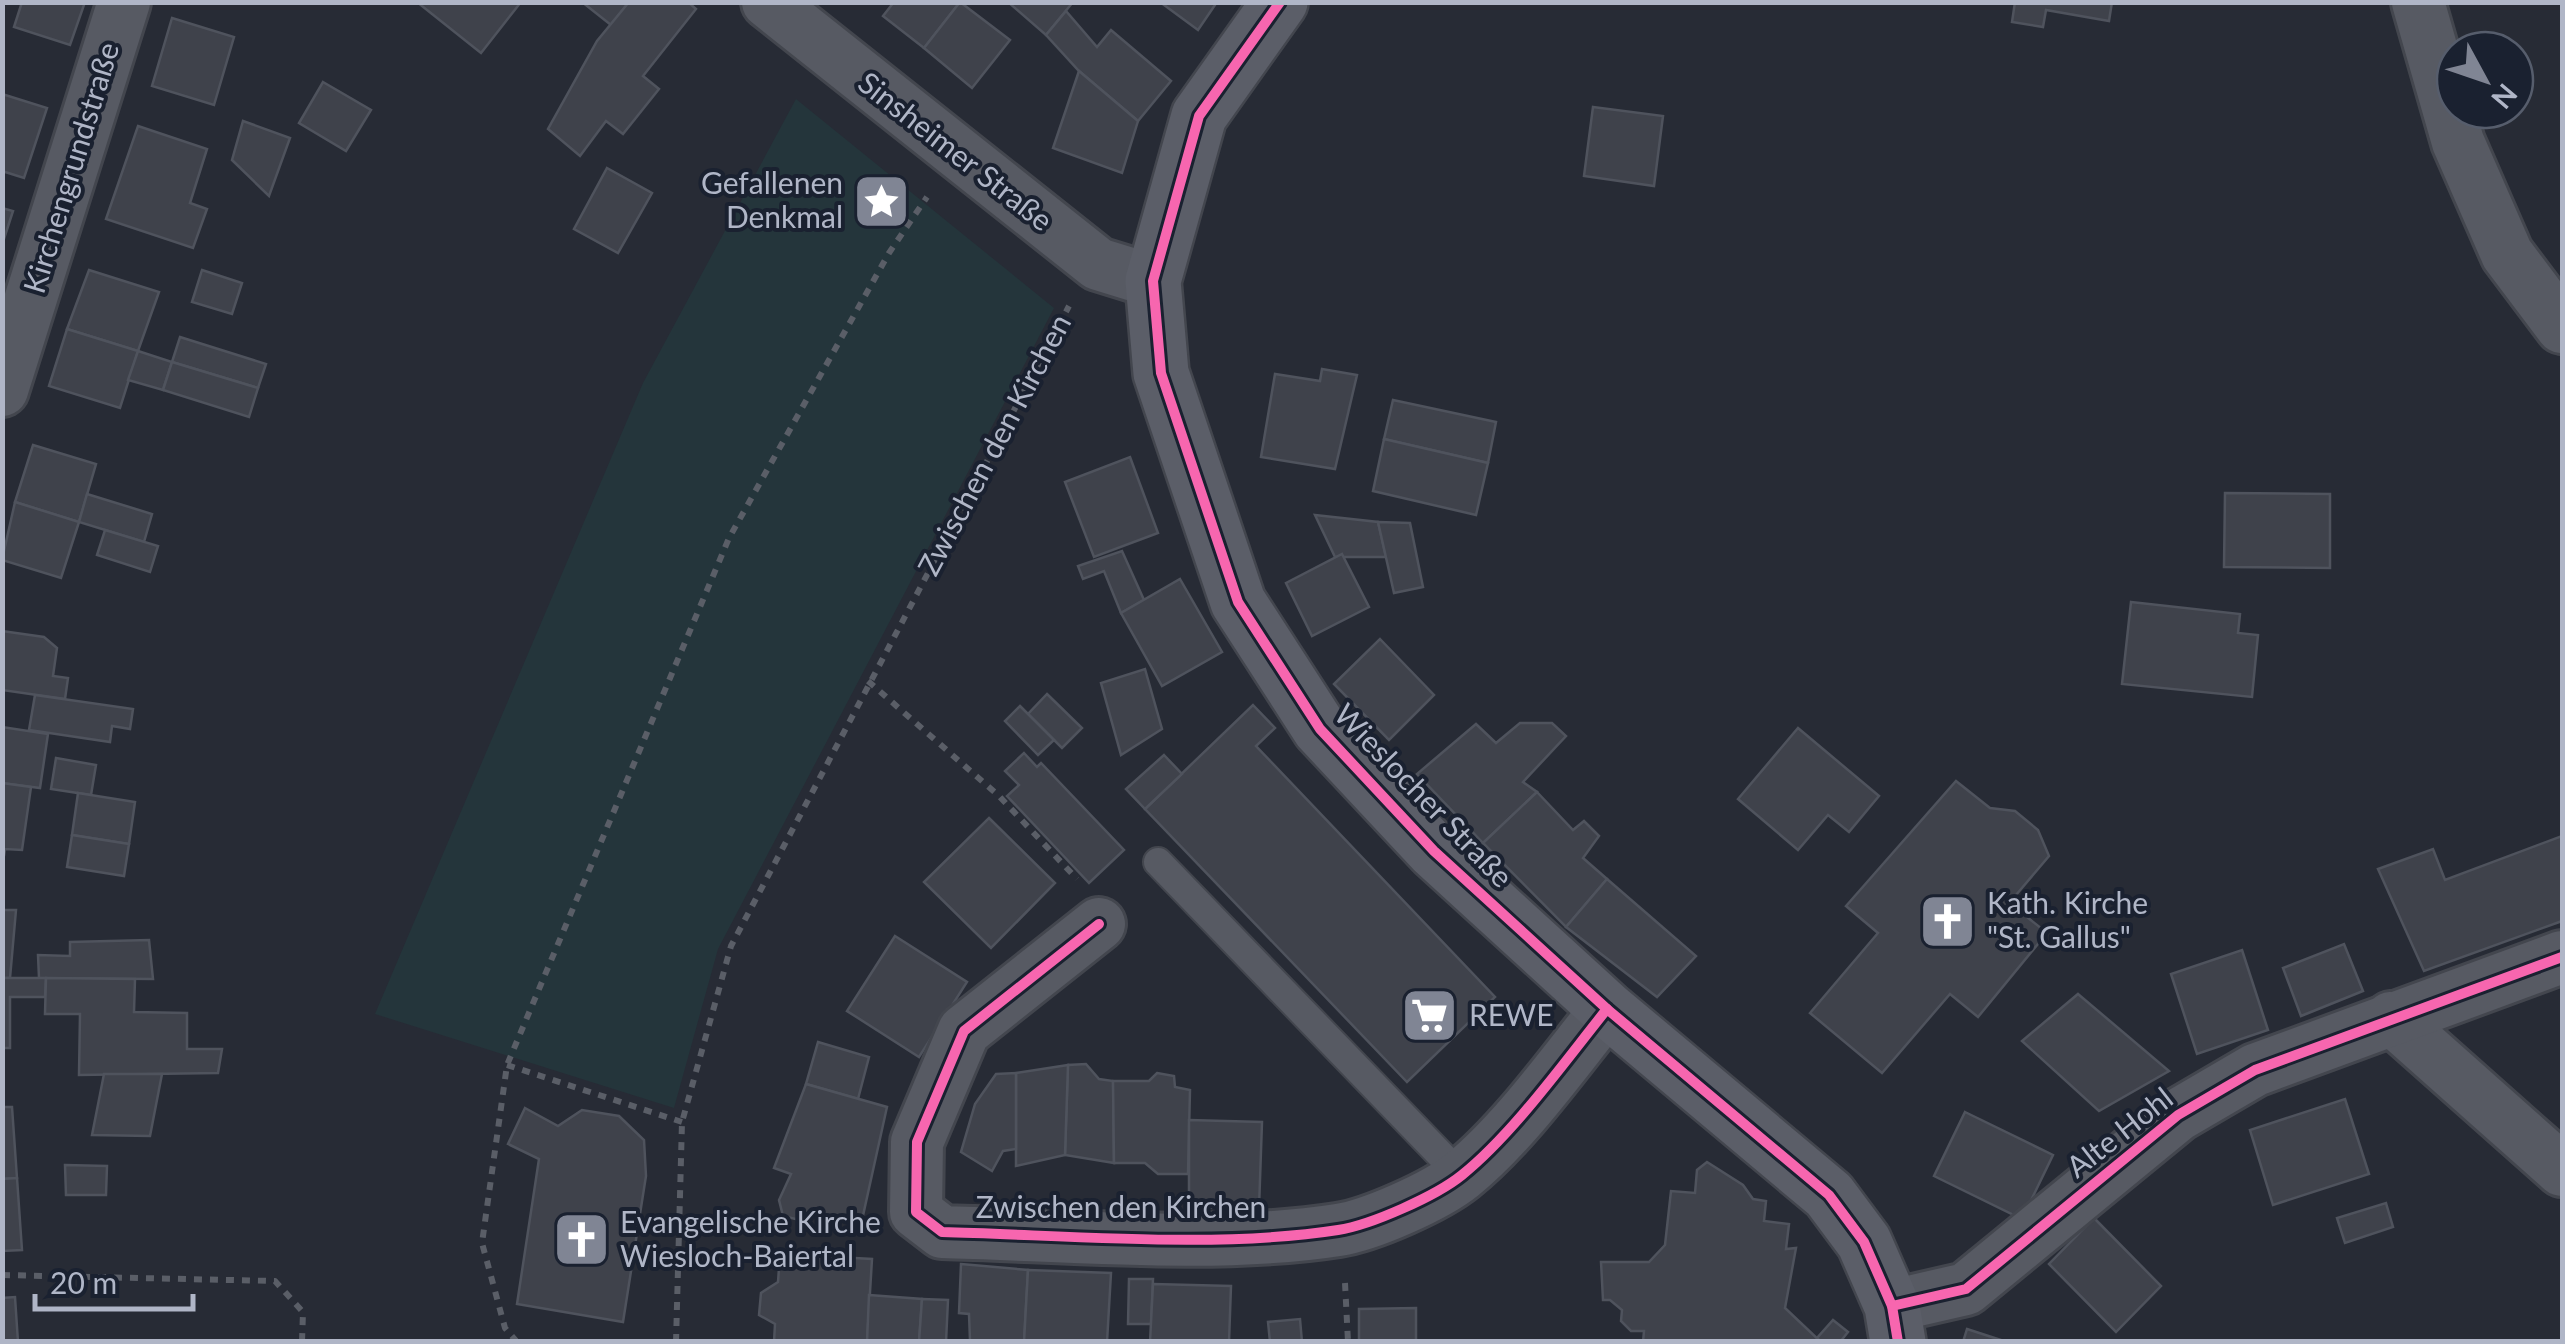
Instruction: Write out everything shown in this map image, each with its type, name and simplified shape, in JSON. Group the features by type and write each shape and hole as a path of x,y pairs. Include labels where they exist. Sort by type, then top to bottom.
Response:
{"main road":[{"name":"Wieslocher Straße","path":"1280,2 1198,116 1153,281 1161,374 1238,602 1320,729 1434,851 1607,1009 1828,1195 1864,1242 1895,1324"}],"street":[{"name":"Kirchengrundstraße","path":"2,390 124,2"},
{"name":"Sinsheimer Straße","path":"768,2 1098,264 1153,281"},
{"path":"2418,2 2458,142 2507,254 2562,327"},
{"name":"Zwischen den Kirchen","path":"1098,924 964,1031 916,1142 916,1212 942,1232 1208,1238 1340,1230 1403,1207 1462,1176 1540,1092 1607,1009"},
{"name":"Alte Hohl","path":"1895,1324 1966,1289 2178,1116 2256,1070 2562,956"},
{"path":"2391,1018 2562,1170"}],"lane":[{"path":"1158,862 1462,1176"}],"path":[{"path":"517,1342 506,1328 482,1244 507,1064 730,538 889,253 956,154"},
{"path":"868,681 1000,796 1084,887 1098,924"},
{"path":"507,1064 682,1122"},
{"path":"2,1275 275,1281 303,1312 302,1342"}],"shaded area":[{"path":"796,99 1054,308 718,949 674,1108 375,1014 643,383"}],"building":[{"path":"22,2 85,2 70,45 14,27"},
{"path":"417,2 521,2 481,53"},
{"path":"582,2 629,2 611,25"},
{"path":"629,2 688,2 696,9 643,76 659,89 623,134 606,121 580,156 548,129 597,41"},
{"path":"894,2 960,2 924,48 883,16"},
{"path":"960,2 1010,40 972,88 924,48"},
{"path":"1008,2 1073,2 1046,35"},
{"path":"1160,2 1217,2 1198,30"},
{"path":"2015,2 2112,2 2109,21 2046,10 2043,27 2012,22"},
{"path":"1066,11 1097,47 1111,30 1171,81 1138,121 1079,71 1046,35"},
{"path":"172,18 234,37 214,105 152,86"},
{"path":"1079,71 1138,121 1122,173 1053,148"},
{"path":"323,82 371,110 346,151 299,123"},
{"path":"2,94 47,108 24,178 2,171"},
{"path":"1593,107 1663,116 1654,186 1584,176"},
{"path":"243,121 290,138 269,196 232,160"},
{"path":"138,126 207,149 190,203 207,209 193,248 106,219"},
{"path":"607,168 652,193 618,253 574,229"},
{"path":"2,208 13,211 2,245"},
{"path":"89,270 159,292 138,351 67,329"},
{"path":"202,270 242,283 232,314 192,302"},
{"path":"67,329 138,351 120,408 49,386"},
{"path":"180,337 266,364 258,388 172,362"},
{"path":"138,351 172,362 163,390 128,380"},
{"path":"172,362 258,388 249,417 163,390"},
{"path":"1322,369 1357,375 1335,469 1261,457 1275,374 1320,381"},
{"path":"1393,400 1496,422 1488,463 1384,439"},
{"path":"1384,439 1488,463 1476,515 1373,491"},
{"path":"33,445 96,464 79,522 15,502"},
{"path":"1130,457 1158,533 1094,557 1065,482"},
{"path":"2225,493 2330,494 2330,568 2224,567"},
{"path":"87,494 152,514 144,542 79,522"},
{"path":"15,502 79,522 61,578 2,560"},
{"path":"1315,515 1378,522 1386,557 1335,557"},
{"path":"1378,522 1410,523 1423,587 1394,593"},
{"path":"105,530 158,546 150,572 97,555"},
{"path":"1122,551 1144,600 1121,613 1104,571 1083,579 1078,566"},
{"path":"1342,554 1369,607 1312,636 1286,583"},
{"path":"1180,579 1222,652 1162,686 1121,613"},
{"path":"2131,602 2240,614 2238,633 2258,635 2252,697 2122,684"},
{"path":"2,631 44,637 57,648 53,676 68,678 65,699 2,690"},
{"path":"1380,639 1434,695 1389,740 1334,684"},
{"path":"1145,669 1162,729 1121,755 1101,683"},
{"path":"1047,694 1082,728 1062,748 1028,714"},
{"path":"35,695 133,709 130,729 112,726 110,742 29,730"},
{"path":"1253,705 1275,728 1256,746 1495,997 1407,1082 1145,809"},
{"path":"1020,706 1054,740 1038,755 1005,721"},
{"path":"1520,723 1552,723 1566,736 1523,782 1537,792 1483,843 1417,774 1476,724 1496,743"},
{"path":"2,727 48,734 40,788 2,783"},
{"path":"1798,728 1879,796 1849,832 1828,815 1798,850 1738,799"},
{"path":"1024,753 1037,767 1041,763 1124,850 1089,883 1007,796 1019,785 1005,771"},
{"path":"1164,755 1182,774 1145,809 1126,789"},
{"path":"56,758 96,765 91,795 51,789"},
{"name":"Kath. Kirche \"St. Gallus\"","path":"1956,781 1990,808 2015,811 2038,830 2049,856 2016,895 2024,901 2017,909 2047,933 1978,1017 1950,994 1882,1073 1810,1013 1878,933 1846,906"},
{"path":"2,783 31,787 22,850 5,849 4,856"},
{"path":"1537,792 1573,830 1584,821 1599,836 1583,858 1607,879 1566,927 1483,843"},
{"path":"78,793 135,802 129,844 72,835"},
{"path":"989,818 1055,883 991,948 924,882"},
{"path":"72,835 129,844 124,876 67,867"},
{"path":"2562,836 2562,921 2424,971 2378,869 2433,849 2445,880"},
{"path":"1607,879 1696,956 1657,997 1566,927"},
{"path":"2,910 16,910 10,978 2,978"},
{"path":"895,936 967,982 919,1057 847,1011"},
{"path":"149,940 153,979 39,978 38,955 70,956 70,942"},
{"path":"2344,944 2363,991 2301,1016 2283,968"},
{"path":"2242,950 2268,1030 2197,1054 2171,974"},
{"path":"2,978 46,978 45,997 10,997 10,1048 2,1048"},
{"path":"46,978 135,979 134,1012 187,1013 187,1049 222,1049 218,1073 79,1075 80,1014 45,1014"},
{"path":"2078,994 2169,1071 2099,1111 2022,1041"},
{"path":"818,1042 869,1057 858,1099 806,1084"},
{"path":"1086,1064 1099,1079 1113,1081 1114,1163 1065,1155 1068,1065"},
{"path":"1068,1065 1065,1155 1016,1166 1016,1073"},
{"path":"1016,1073 1016,1149 1003,1151 992,1171 961,1152 975,1104 996,1074"},
{"path":"1157,1073 1174,1076 1175,1087 1190,1090 1188,1174 1158,1174 1145,1163 1114,1163 1113,1081 1149,1081"},
{"path":"104,1074 162,1074 150,1136 92,1135"},
{"path":"806,1084 887,1107 862,1220 808,1213 804,1221 783,1216 779,1200 791,1174 774,1168"},
{"path":"2345,1099 2369,1174 2273,1205 2250,1130"},
{"path":"2,1107 12,1107 17,1178 2,1179"},
{"name":"Evangelische Kirche Wiesloch-Baiertal","path":"525,1108 558,1126 582,1110 619,1116 644,1140 646,1176 623,1322 517,1304 539,1159 508,1144"},
{"path":"1965,1112 2053,1155 2022,1219 1934,1176"},
{"path":"1189,1120 1262,1122 1259,1209 1189,1207"},
{"path":"1707,1162 1743,1185 1753,1199 1766,1201 1764,1221 1789,1224 1786,1249 1796,1248 1785,1308 1821,1342 1643,1342 1644,1331 1631,1331 1621,1321 1622,1310 1610,1300 1603,1300 1601,1262 1649,1262 1665,1245 1671,1191 1695,1193 1697,1170"},
{"path":"65,1165 107,1166 106,1195 66,1195"},
{"path":"17,1178 22,1250 2,1251 2,1179"},
{"path":"2386,1203 2393,1227 2345,1243 2337,1218"},
{"path":"2094,1218 2161,1286 2116,1332 2049,1264"},
{"path":"780,1254 872,1259 867,1342 774,1342 775,1324 759,1315 761,1293 778,1282"},
{"path":"961,1264 1028,1270 1024,1342 970,1340 969,1314 959,1313"},
{"path":"1028,1270 1111,1273 1107,1342 1024,1342"},
{"path":"1129,1279 1153,1279 1151,1324 1128,1324"},
{"path":"1153,1284 1231,1286 1229,1342 1150,1342"},
{"path":"869,1295 922,1299 919,1342 867,1342"},
{"path":"15,1297 18,1342 2,1342 2,1298"},
{"path":"922,1299 948,1300 946,1342 919,1342"},
{"path":"1416,1308 1416,1342 1359,1342 1359,1309"},
{"path":"1300,1319 1302,1342 1270,1342 1268,1322"},
{"path":"1833,1320 1848,1332 1840,1342 1821,1342 1817,1338"},
{"path":"1967,1329 2007,1342 1963,1342"}],"cycle path":[{"path":"1280,2 1199,116 1153,281 1161,373 1238,602 1320,729 1434,851 1607,1009 1829,1195 1864,1242 1892,1306 1898,1342"},
{"path":"1099,924 964,1031 917,1142 916,1212 942,1232 1242,1239 1338,1230 1368,1222 1436,1192 1462,1175 1501,1139 1607,1009"},
{"path":"1892,1306 1966,1289 2178,1115 2255,1070 2562,957"}],"place":[{"name":"Gefallenen Denkmal","path":"882,201"},
{"name":"Kath. Kirche \"St. Gallus\"","path":"1948,921"},
{"name":"REWE","path":"1430,1016"},
{"name":"Evangelische Kirche Wiesloch-Baiertal","path":"581,1240"}]}
